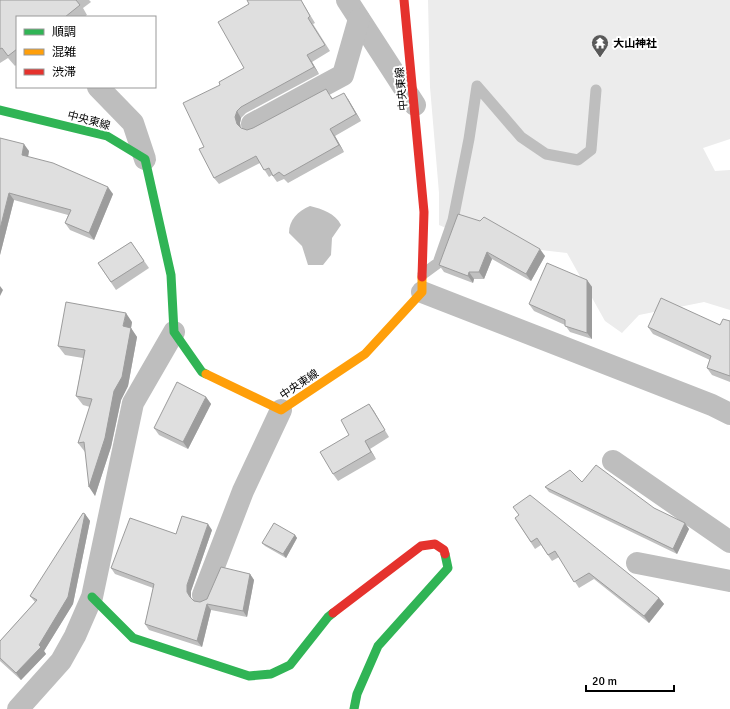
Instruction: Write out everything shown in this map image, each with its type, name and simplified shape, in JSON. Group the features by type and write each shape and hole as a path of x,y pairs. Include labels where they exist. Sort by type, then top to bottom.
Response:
{"main road":[{"name":"中央東線","path":"174,332 202,372 281,410 365,354 422,283 424,212 404,0"},
{"name":"中央東線","path":"0,110 107,136 145,159"},
{"path":"145,159 171,275 174,332"},
{"path":"92,597 132,638 249,676 271,674 290,665 328,617 421,546 435,544 444,550 448,568 378,646 357,694 354,709"}],"street":[{"path":"347,0 414,105"},
{"path":"252,124 343,75 359,19"},
{"path":"99,88 133,123 145,159"},
{"path":"422,283 730,414"},
{"path":"18,709 61,661 75,636 92,597 132,402 174,332"},
{"path":"203,595 243,491 281,410"},
{"path":"613,461 730,542"},
{"path":"637,563 730,581"}],"lane":[{"path":"422,283 438,263 453,220 469,139 477,86 521,138 546,154 578,160 590,150 596,90"}],"shaded area":[{"path":"428,0 730,0 730,139 703,148 715,171 730,170 730,310 704,302 639,315 622,333 605,321 567,253 481,243 439,225 439,193 430,87"},
{"path":"310,206 324,210 335,217 341,225 332,238 331,255 323,265 308,265 302,246 289,233 289,228 295,216"}],"building":[{"path":"0,0 76,0 80,5 66,16 16,16 16,50 8,56 2,48 0,49"},
{"path":"247,0 301,0 310,16 308,18 325,45 307,55 314,67 241,107 237,111 235,117 237,124 241,128 247,130 253,128 326,89 332,99 344,93 356,114 330,129 339,145 284,176 279,172 273,176 269,168 264,170 256,156 214,178 199,149 204,147 183,103 220,85 219,82 244,68 218,22 249,4"},
{"path":"0,138 24,144 22,155 53,163 108,187 89,233 65,223 71,210 9,193 0,229"},
{"path":"458,214 480,221 484,217 540,249 526,274 487,252 479,272 469,272 468,276 439,265"},
{"path":"131,242 144,261 111,282 98,263"},
{"path":"547,263 587,280 587,333 565,326 565,320 529,304"},
{"path":"661,298 720,325 723,319 730,321 730,376 707,368 711,356 648,327"},
{"path":"66,302 126,313 123,326 131,328 122,377 114,391 105,438 89,487 84,442 78,443 92,399 76,396 85,350 58,346"},
{"path":"177,382 206,397 183,442 154,428"},
{"path":"369,404 385,430 365,441 371,452 333,474 320,452 349,435 341,420"},
{"path":"596,465 654,508 685,523 673,549 545,487 570,470 582,482"},
{"path":"530,495 659,598 644,616 589,573 574,582 555,551 548,555 537,538 531,542 515,518 519,515 513,507"},
{"path":"83,513 85,514 68,597 39,645 41,647 16,673 0,658 0,641 37,600 30,596"},
{"path":"182,516 208,524 187,585 187,592 194,601 200,602 207,599 221,567 250,574 243,611 207,604 197,641 145,624 154,584 111,568 130,518 176,534"},
{"path":"274,523 295,535 283,554 262,543"}],"traffic: fast":[{"path":"0,110 107,136 145,159 171,275 174,332 202,372 206,374"},
{"path":"354,709 357,694 378,646 448,568 445,554"},
{"path":"92,597 133,638 249,676 271,674 290,665 328,617 333,613"}],"traffic: slow":[{"path":"206,374 281,410 365,354 422,292 422,277"}],"traffic: jam":[{"path":"404,0 424,212 422,277"},
{"path":"333,613 421,546 435,544 444,550 445,554"}],"place":[{"name":"大山神社","path":"600,58"}]}
